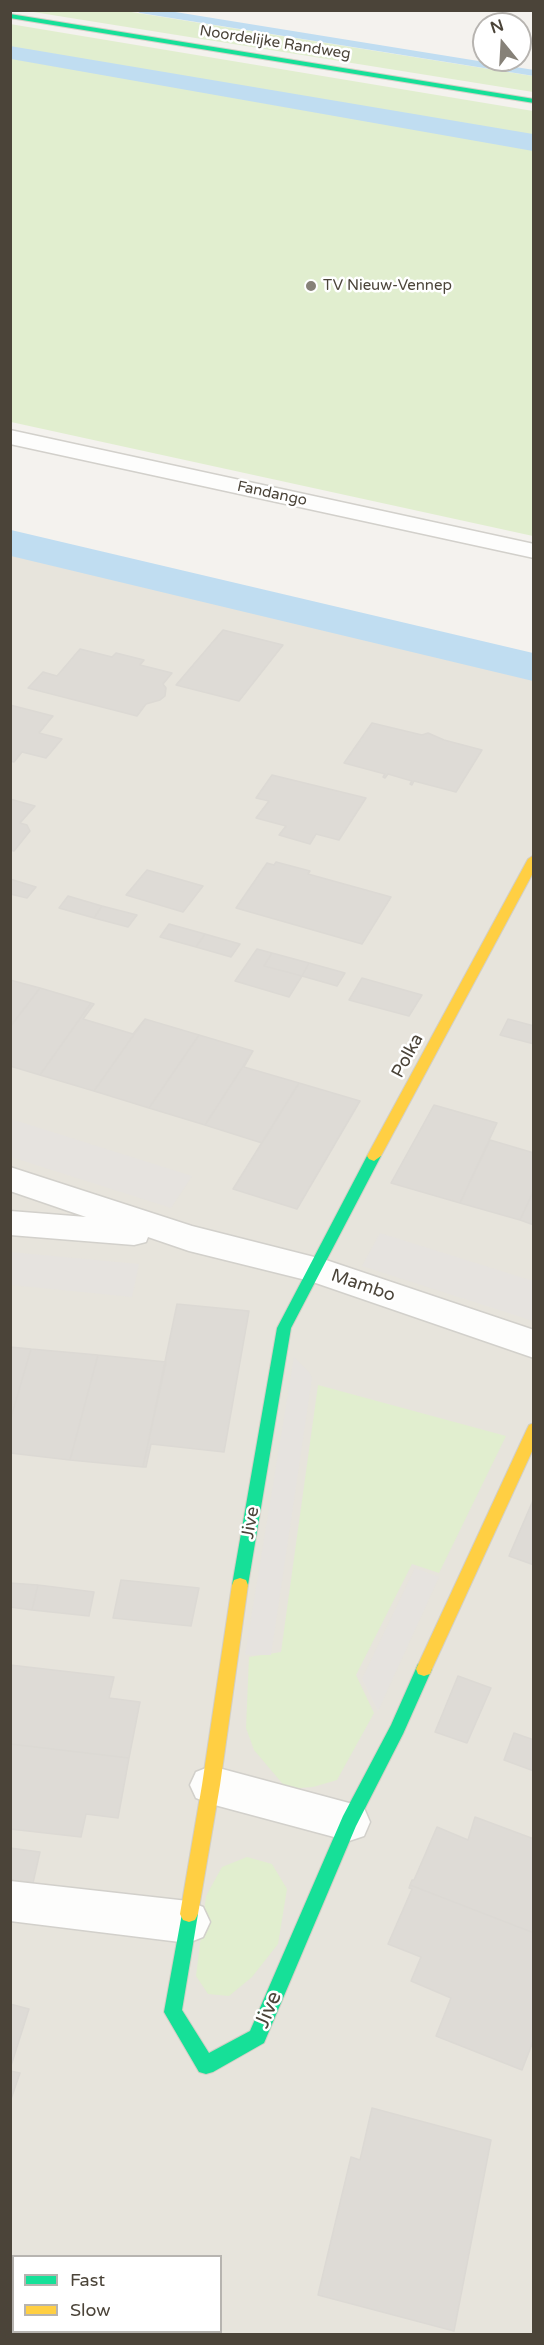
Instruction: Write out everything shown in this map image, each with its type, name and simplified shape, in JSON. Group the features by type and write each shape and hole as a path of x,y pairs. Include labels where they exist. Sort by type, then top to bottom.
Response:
{"street":[{"name":"Noordelijke Randweg","path":"10,16 534,101"},
{"name":"Fandango","path":"10,437 534,551"},
{"name":"Polka","path":"314,1269 534,859"},
{"name":"Mambo","path":"10,1179 189,1238 314,1269 534,1344"},
{"name":"Mambo","path":"10,1223 189,1238"},
{"name":"Jive","path":"314,1269 284,1328 231,1636 211,1785 173,2012 206,2065 257,2037 349,1822 397,1729 534,1429"},
{"path":"211,1785 349,1822"},
{"path":"10,1901 188,1922"}],"shaded area":[{"path":"11,534 534,657 533,2334 11,2334"},
{"path":"11,1119 192,1176 171,1208 11,1157"},
{"path":"380,1233 533,1281 533,1321 362,1266"},
{"path":"10,1252 139,1264 132,1297 11,1285"},
{"path":"294,1357 312,1378 271,1655 245,1655"},
{"path":"415,1568 439,1577 378,1711 362,1679"}],"green space":[{"path":"27,11 125,11 472,66 472,72 508,72 533,76 533,92"},
{"path":"10,24 533,111 533,536 11,422"},
{"path":"318,1385 506,1436 439,1573 412,1564 356,1675 374,1713 337,1780 313,1787 287,1789 254,1750 246,1728 249,1657 281,1652"},
{"path":"247,1857 272,1864 287,1889 278,1944 252,1977 229,1996 208,1994 196,1976 206,1896 222,1867"}],"water":[{"path":"10,46 533,134 533,151 11,59"},
{"path":"11,530 533,653 533,681 11,556"},
{"path":"11,2303 12,2333 140,2334 11,2334"}],"building":[{"path":"223,630 283,645 239,701 176,685"},
{"path":"80,649 112,657 116,653 144,660 140,665 172,673 163,684 166,688 165,696 146,704 137,716 28,688 43,672 57,676"},
{"path":"10,705 53,716 39,733 62,739 46,758 22,752 14,762 10,761"},
{"path":"372,723 422,735 428,733 444,740 482,750 456,792 414,781 412,785 410,784 412,781 388,774 385,778 383,777 385,774 344,763"},
{"path":"272,775 366,798 339,840 316,834 310,844 279,835 286,826 256,818 269,801 256,798"},
{"path":"10,799 35,806 20,823 27,825 30,831 14,851 10,850"},
{"path":"276,862 310,871 308,874 391,897 362,944 236,908 267,863 274,865"},
{"path":"147,870 203,886 183,912 126,895"},
{"path":"10,879 36,887 27,898 10,894"},
{"path":"68,896 102,906 94,918 59,908"},
{"path":"102,906 137,915 128,927 94,918"},
{"path":"169,924 205,934 196,947 160,937"},
{"path":"205,934 240,944 231,957 196,947"},
{"path":"257,949 272,953 264,966 302,976 289,997 235,981"},
{"path":"272,953 309,963 302,976 264,966"},
{"path":"309,963 345,973 337,986 302,976"},
{"path":"362,978 422,995 409,1016 349,1000"},
{"path":"10,980 40,988 10,1027"},
{"path":"40,988 91,1003 40,1075 10,1066 10,1027"},
{"path":"91,1003 94,1004 83,1019 133,1034 145,1019 94,1091 40,1075"},
{"path":"145,1019 199,1035 149,1108 94,1091"},
{"path":"508,1019 534,1026 534,1044 500,1035"},
{"path":"199,1035 253,1051 205,1125 149,1108"},
{"path":"253,1051 244,1067 299,1083 262,1143 205,1125"},
{"path":"299,1083 360,1101 297,1209 233,1189"},
{"path":"434,1105 497,1123 460,1203 391,1183"},
{"path":"490,1140 534,1153 534,1190 520,1220 460,1203"},
{"path":"534,1190 534,1225 520,1220"},
{"path":"177,1304 249,1311 224,1452 151,1444 146,1467 143,1467"},
{"path":"10,1347 31,1349 10,1421"},
{"path":"31,1349 98,1355 70,1460 10,1453 10,1421"},
{"path":"98,1355 166,1362 143,1467 70,1460"},
{"path":"534,1498 534,1565 509,1556"},
{"path":"121,1580 199,1588 191,1626 113,1618"},
{"path":"10,1583 38,1585 32,1610 10,1607"},
{"path":"38,1585 94,1592 89,1616 32,1610"},
{"path":"10,1665 114,1677 109,1698 140,1702 129,1758 10,1744"},
{"path":"458,1676 491,1688 467,1743 435,1732"},
{"path":"514,1733 534,1740 534,1771 504,1760"},
{"path":"10,1744 129,1758 118,1818 86,1814 81,1837 10,1829"},
{"path":"475,1817 534,1839 534,1933 410,1885 437,1827 468,1840"},
{"path":"10,1848 40,1852 33,1883 10,1880"},
{"path":"410,1885 534,1933 534,2039 522,2070 436,2036 451,1998 411,1981 421,1957 388,1944 412,1889 409,1888"},
{"path":"10,2004 29,2009 10,2069"},
{"path":"10,2071 20,2073 10,2102"},
{"path":"372,2108 491,2140 454,2331 318,2295 351,2157 360,2160"}],"waterway":[{"path":"140,10 534,73"}],"traffic: fast":[{"path":"10,16 534,101"},
{"path":"240,1585 284,1328 374,1156"},
{"path":"189,1914 173,2012 206,2065 257,2037 349,1822 397,1729 424,1669"}],"traffic: slow":[{"path":"374,1156 534,859"},
{"path":"424,1669 534,1429"},
{"path":"189,1914 211,1785 240,1585"}],"place":[{"name":"TV Nieuw-Vennep","path":"311,286"}]}
